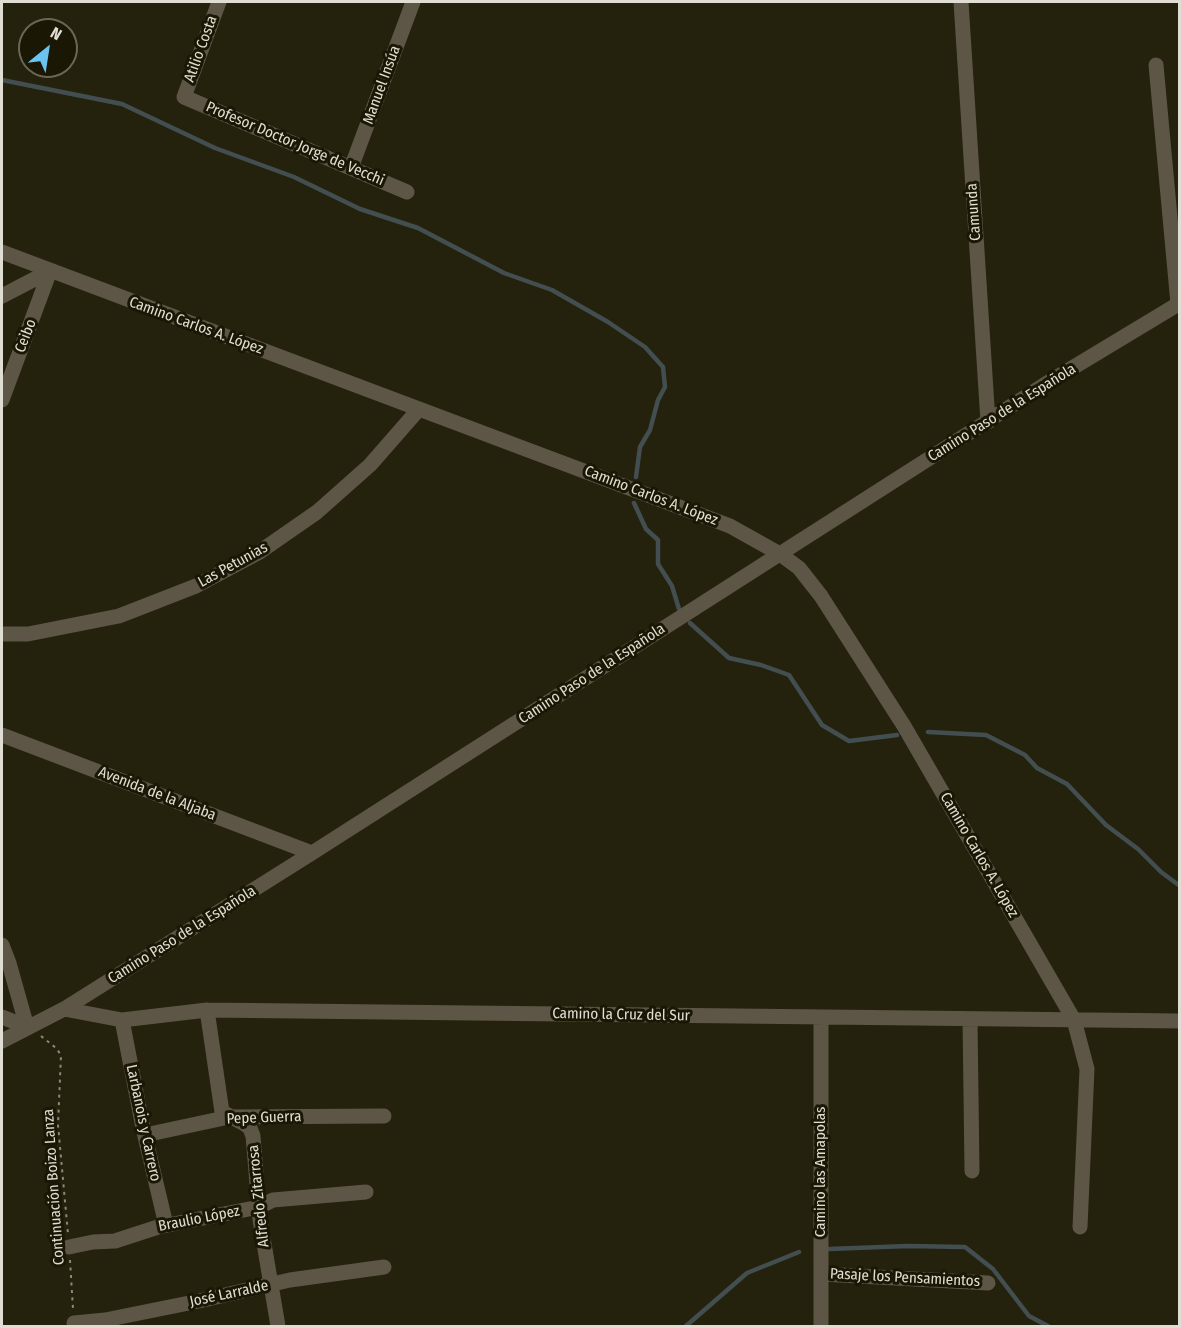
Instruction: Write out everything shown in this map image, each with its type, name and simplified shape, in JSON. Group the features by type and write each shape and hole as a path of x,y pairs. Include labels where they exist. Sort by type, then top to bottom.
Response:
{"street":[{"name":"Atilio Costa","path":"184,97 219,2"},
{"name":"Manuel Insúa","path":"351,168 413,2"},
{"name":"Camunda","path":"961,2 988,422"},
{"path":"1156,65 1179,304"},
{"name":"Profesor Doctor Jorge de Vecchi","path":"184,97 407,192"},
{"name":"Camino Carlos A. López","path":"2,252 730,526 780,554 799,568 821,596 904,726 1074,1020 1087,1069 1080,1227"},
{"path":"2,296 50,271"},
{"name":"Ceibo","path":"2,400 50,271"},
{"name":"Camino Paso de la Española","path":"2,1041 64,1009 1044,385 1179,304"},
{"name":"Las Petunias","path":"2,634 28,634 119,616 195,586 258,553 317,512 370,465 419,409"},
{"name":"Avenida de la Aljaba","path":"2,735 312,853"},
{"path":"2,945 27,1027"},
{"name":"Camino la Cruz del Sur","path":"64,1009 122,1020 207,1010 1179,1021"},
{"path":"207,1010 222,1112 229,1117"},
{"path":"2,1017 27,1027"},
{"name":"Camino las Amapolas","path":"821,1017 821,1326"},
{"path":"970,1019 972,1171"},
{"name":"Larbanois y Carrero","path":"122,1020 166,1225"},
{"name":"Pepe Guerra","path":"145,1135 229,1117 384,1116"},
{"name":"Alfredo Zitarrosa","path":"229,1117 250,1128 253,1136 259,1207 278,1326"},
{"name":"Braulio López","path":"69,1248 93,1242 115,1241 166,1225 259,1207 273,1200 366,1192"},
{"name":"José Larralde","path":"74,1323 117,1317 290,1280 384,1267"},
{"name":"Pasaje los Pensamientos","path":"821,1274 988,1283"}],"path":[{"name":"Continuación Boizo Lanza","path":"27,1027 56,1048 61,1055 58,1125 74,1323"}],"waterway":[{"path":"2,80 122,104 215,148 294,177 360,209 418,228 504,273 552,290 608,322 645,347 663,367 665,387 658,400 650,430 640,447 636,477"},
{"path":"634,503 646,529 658,540 658,564 672,586 679,609"},
{"path":"690,623 729,658 761,665 789,675 822,725 849,741 897,735"},
{"path":"928,732 986,735 1025,755 1037,768 1067,784 1106,825 1138,849 1161,872 1180,886"},
{"path":"829,1249 908,1246 965,1247 993,1269 1029,1316 1048,1326"},
{"path":"686,1326 747,1273 799,1252"}]}
